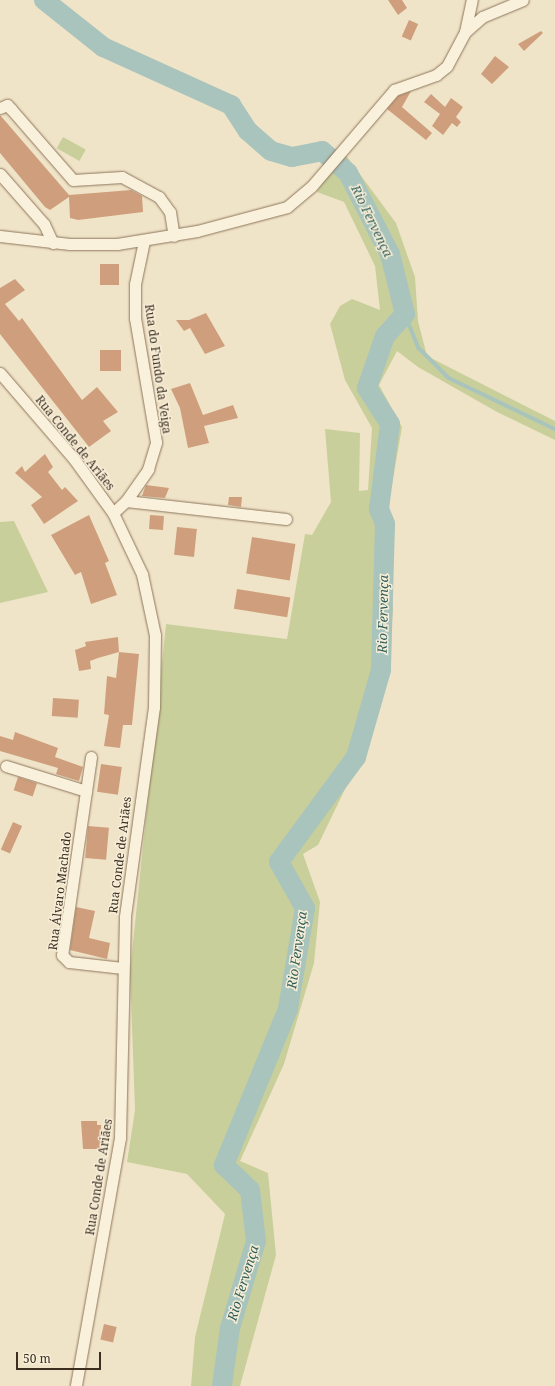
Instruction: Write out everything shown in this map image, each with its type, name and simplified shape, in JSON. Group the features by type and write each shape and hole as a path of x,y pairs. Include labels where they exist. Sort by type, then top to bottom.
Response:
{"street":[{"path":"0,236 53,243 93,245 144,241 174,236 287,207 322,176 342,150 394,90 436,75 447,66 465,32 472,0"},
{"path":"465,32 482,17 521,0"},
{"path":"0,108 7,105 73,180 122,177 159,197 170,212 174,236"},
{"path":"0,174 44,224 53,243"},
{"name":"Rua do Fundo da Veiga","path":"113,513 126,501 148,469 156,442 135,318 135,284 144,241"},
{"name":"Rua Conde de Ariães","path":"0,373 79,465 113,513 142,574 156,642 154,707 130,868 123,968 120,1138 76,1386"},
{"path":"126,501 286,519"},
{"name":"Rua Álvaro Machado","path":"91,757 62,955 69,962 123,968"},
{"path":"6,766 86,791"}],"green space":[{"path":"63,137 86,150 79,161 57,148"},
{"path":"342,150 396,223 415,277 418,321 427,356 555,421 555,440 497,412 418,367 397,351 379,385 402,427 388,508 393,611 386,687 364,750 318,845 303,854 320,902 314,963 284,1064 240,1161 268,1173 276,1255 240,1386 191,1386 195,1337 225,1214 187,1174 127,1162 135,1110 130,972 166,624 287,639 305,534 312,535 331,502 325,429 360,433 359,491 368,490 372,428 345,380 330,324 340,306 352,299 380,310 375,266 344,202 317,192"},
{"path":"14,521 48,592 0,603 0,522"}],"building":[{"path":"388,0 402,0 407,8 398,15"},
{"path":"409,20 418,24 411,41 402,36"},
{"path":"541,31 543,33 524,51 518,44"},
{"path":"495,56 509,67 492,84 481,74"},
{"path":"411,91 402,107 432,133 426,140 387,109 398,96"},
{"path":"431,94 445,107 451,98 463,107 456,117 461,122 457,127 452,123 443,135 432,126 440,114 424,102"},
{"path":"0,115 69,195 131,190 142,196 143,212 78,220 70,218 69,197 50,210 45,207 0,153"},
{"path":"100,264 119,264 119,285 100,285"},
{"path":"15,279 25,290 5,304 19,321 22,318 82,400 97,387 118,412 103,421 111,431 89,447 0,334 0,288"},
{"path":"206,313 225,346 205,354 190,328 184,331 176,320 189,320"},
{"path":"100,350 121,350 121,371 100,371"},
{"path":"190,383 203,415 233,405 238,418 204,426 209,443 188,448 180,408 171,389"},
{"path":"45,454 53,467 48,472 62,490 65,487 78,501 44,524 31,505 42,497 15,473 22,466 25,472"},
{"path":"146,485 169,488 165,498 142,496"},
{"path":"229,497 242,497 241,507 228,505"},
{"path":"89,515 109,561 105,563 117,595 91,604 81,572 75,575 51,535"},
{"path":"150,515 164,516 163,530 149,529"},
{"path":"177,527 197,529 194,557 174,555"},
{"path":"252,537 295,544 290,580 246,574"},
{"path":"237,589 290,597 287,617 234,609"},
{"path":"118,637 119,652 90,661 91,669 79,671 75,650 86,646 85,642"},
{"path":"119,652 139,654 132,725 123,725 120,748 104,746 109,715 104,714 107,676 116,678"},
{"path":"53,698 79,700 78,718 52,716"},
{"path":"15,732 58,748 55,757 83,767 79,781 56,774 58,768 0,751 0,736 13,740"},
{"path":"101,764 122,767 118,795 97,792"},
{"path":"18,777 37,783 33,796 14,790"},
{"path":"13,822 22,826 10,853 1,849"},
{"path":"88,826 109,828 106,860 85,858"},
{"path":"76,907 95,911 89,938 110,943 107,959 70,950"},
{"path":"81,1121 97,1121 97,1125 101,1125 101,1149 83,1149"},
{"path":"104,1324 117,1327 113,1343 100,1340"}],"waterway":[{"name":"Rio Fervença","path":"44,0 103,47 231,105 248,131 271,151 292,157 322,151 348,173 390,254 405,314 385,336 367,388 390,424 379,509 385,524 381,670 356,757 279,862 305,908 288,1009 224,1165 250,1190 256,1241 230,1328 222,1386"},
{"path":"405,314 419,348 449,378 555,429"}]}
